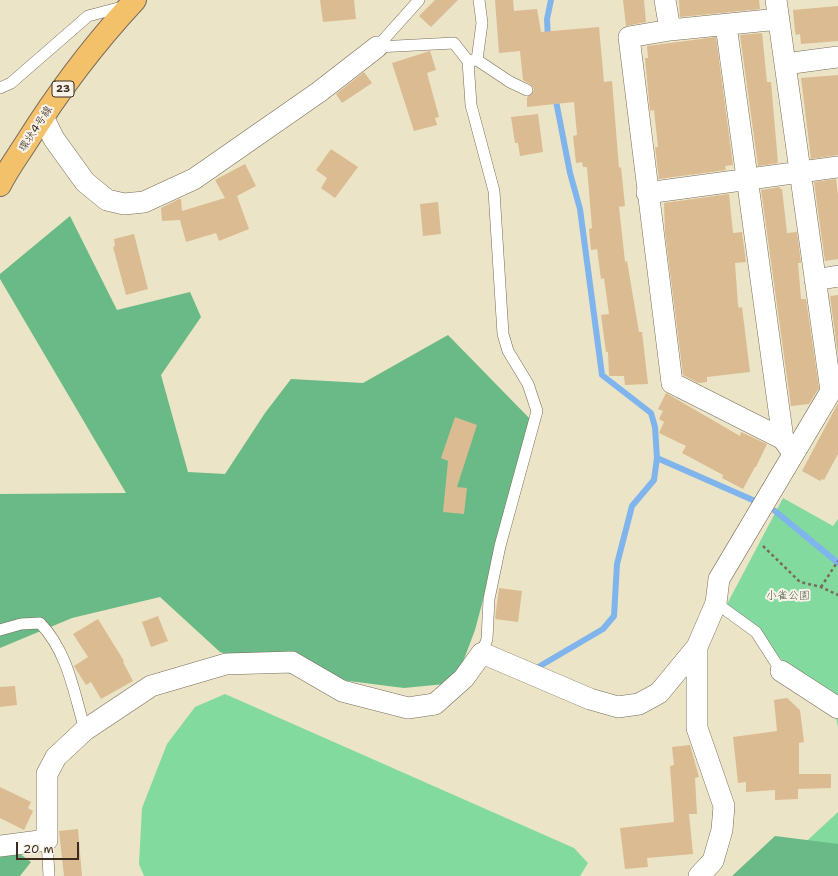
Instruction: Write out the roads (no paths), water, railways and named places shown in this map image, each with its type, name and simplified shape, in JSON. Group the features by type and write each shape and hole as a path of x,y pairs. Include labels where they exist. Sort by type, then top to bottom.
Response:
{"main road":[{"name":"環状4号線","path":"0,185 43,117 110,26 133,2"}],"street":[{"path":"665,0 670,30"},
{"path":"0,846 47,840 47,774 56,757 85,730 151,686 226,664 292,662 342,691 408,708 435,704 464,678 482,653 590,699 618,707 639,704 660,693 697,647 716,603 719,579 747,531 788,446 834,389 815,280 778,10 726,25 670,30 629,37 647,193 672,383 788,446"},
{"path":"726,25 747,178 788,446"},
{"path":"43,117 54,139 85,182 107,200 124,204 144,202 194,179 319,92 377,47"},
{"path":"785,64 838,57"},
{"path":"647,193 747,178 838,167"},
{"path":"815,280 838,276"},
{"path":"697,647 697,728 724,806 722,830 713,861 699,876"},
{"path":"781,671 838,708"}],"lane":[{"path":"377,47 419,0"},
{"path":"479,0 482,23 472,60 470,105 494,191 503,334 508,351 528,384 537,411 500,546 489,600 487,639 482,653"},
{"path":"0,88 11,83 88,16 133,2"},
{"path":"377,47 454,43 472,60 527,90"},
{"path":"716,603 756,632 781,671"},
{"path":"0,630 21,624 40,623 51,635 66,663 85,730"},
{"path":"47,840 49,876"}],"waterway":[{"path":"548,40 547,19 551,0"},
{"path":"540,666 603,629 614,616 617,564 632,506 654,480 657,458 655,427 651,413 602,375 580,209 570,173 555,96"},
{"path":"657,458 755,501"},
{"path":"775,511 838,563"}],"park label":[{"name":"小雀公園","path":"788,596"}]}
